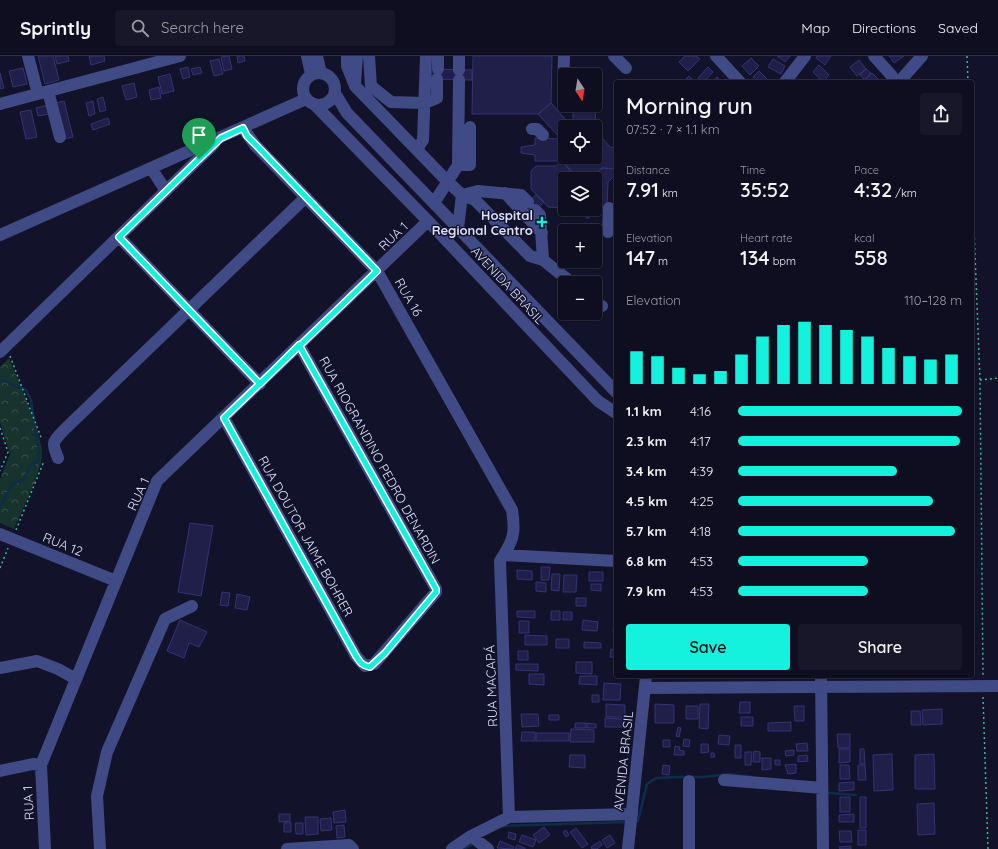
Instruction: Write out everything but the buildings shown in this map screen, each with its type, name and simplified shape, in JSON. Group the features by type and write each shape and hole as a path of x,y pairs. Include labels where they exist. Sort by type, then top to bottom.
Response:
{"street":[{"path":"28,56 60,137"},
{"path":"0,104 180,56"},
{"path":"307,56 316,73"},
{"path":"316,73 317,56"},
{"path":"347,56 347,66 355,86 448,182 462,195 475,200 530,256 543,260 563,276"},
{"path":"355,86 357,56"},
{"path":"369,56 371,86 391,102 424,103 437,98 438,56"},
{"path":"417,149 424,140 426,56"},
{"path":"434,203 458,165 460,56"},
{"path":"564,56 564,68"},
{"path":"614,56 626,68"},
{"path":"716,56 738,80"},
{"path":"787,80 805,56"},
{"path":"874,56 892,76 893,80"},
{"path":"901,80 922,56"},
{"path":"310,102 302,90 305,80 316,73"},
{"name":"AVENIDA BRASIL","path":"316,73 328,76 334,82 336,95 347,113 614,390"},
{"path":"0,235 243,128 310,102 322,105 330,102 336,95"},
{"name":"AVENIDA BRASIL","path":"310,102 428,221 598,401 614,412"},
{"path":"458,165 470,165 470,127"},
{"name":"RUA 16","path":"243,128 247,136 377,271 512,510"},
{"path":"5,353 119,237 221,138"},
{"path":"151,168 166,191"},
{"path":"462,195 478,191 521,195 540,215 543,260"},
{"path":"505,193 542,233"},
{"path":"458,228 462,195"},
{"path":"58,458 53,447 53,442 306,198"},
{"path":"608,232 609,208"},
{"name":"RUA 1","path":"45,849 41,765 157,481 260,384 428,221"},
{"path":"119,237 260,384"},
{"path":"467,262 480,250"},
{"name":"RUA RIOGRANDINO PEDRO DENARDIN","path":"299,345 436,589 436,592 385,653 374,664 365,666"},
{"name":"RUA DOUTOR JAIME BOHRER","path":"224,418 356,656 365,666"},
{"name":"RUA MACAPÁ","path":"509,817 500,561 514,536 512,510"},
{"name":"RUA 12","path":"0,534 116,581"},
{"path":"504,555 614,560"},
{"path":"100,849 97,796 107,752 165,618 192,606"},
{"path":"0,668 37,661 58,669 76,679"},
{"path":"645,682 821,682 983,688 998,686"},
{"name":"AVENIDA BRASIL","path":"628,849 645,682"},
{"path":"821,682 823,849"},
{"path":"0,771 33,764 41,765"},
{"path":"724,780 822,788"},
{"path":"689,781 689,849"},
{"path":"452,849 471,836 509,817 632,814"},
{"path":"471,836 488,849"},
{"path":"288,849 349,845 353,849"}],"path":[{"path":"967,56 968,80"},
{"path":"974,228 980,380 983,688 988,849"},
{"path":"5,353 42,440"},
{"path":"980,380 998,378"},
{"path":"0,428 8,452 0,471"},
{"path":"15,532 44,461"},
{"path":"0,568 9,547"}],"green space":[{"path":"9,358 34,421 42,454 35,481 14,529 0,523 0,479 10,454 0,422 0,367"}],"waterway":[{"path":"0,379 26,390 31,400 39,452 39,460 30,467 24,480 13,483 0,508"},
{"path":"634,821 638,821 647,784 656,778 704,777 729,774 753,777"},
{"path":"829,793 856,795"},
{"path":"502,826 627,822"},
{"path":"464,849 474,843"}],"place":[{"name":"Hospital Regional Centro","path":"542,222"}],"route":[{"path":"199,159 119,237 260,384 299,345 436,589 436,592 385,653 370,667 361,664 356,656 224,418 260,384 277,366 299,345 310,336 377,271 247,136 243,128 221,138 199,159"}]}
